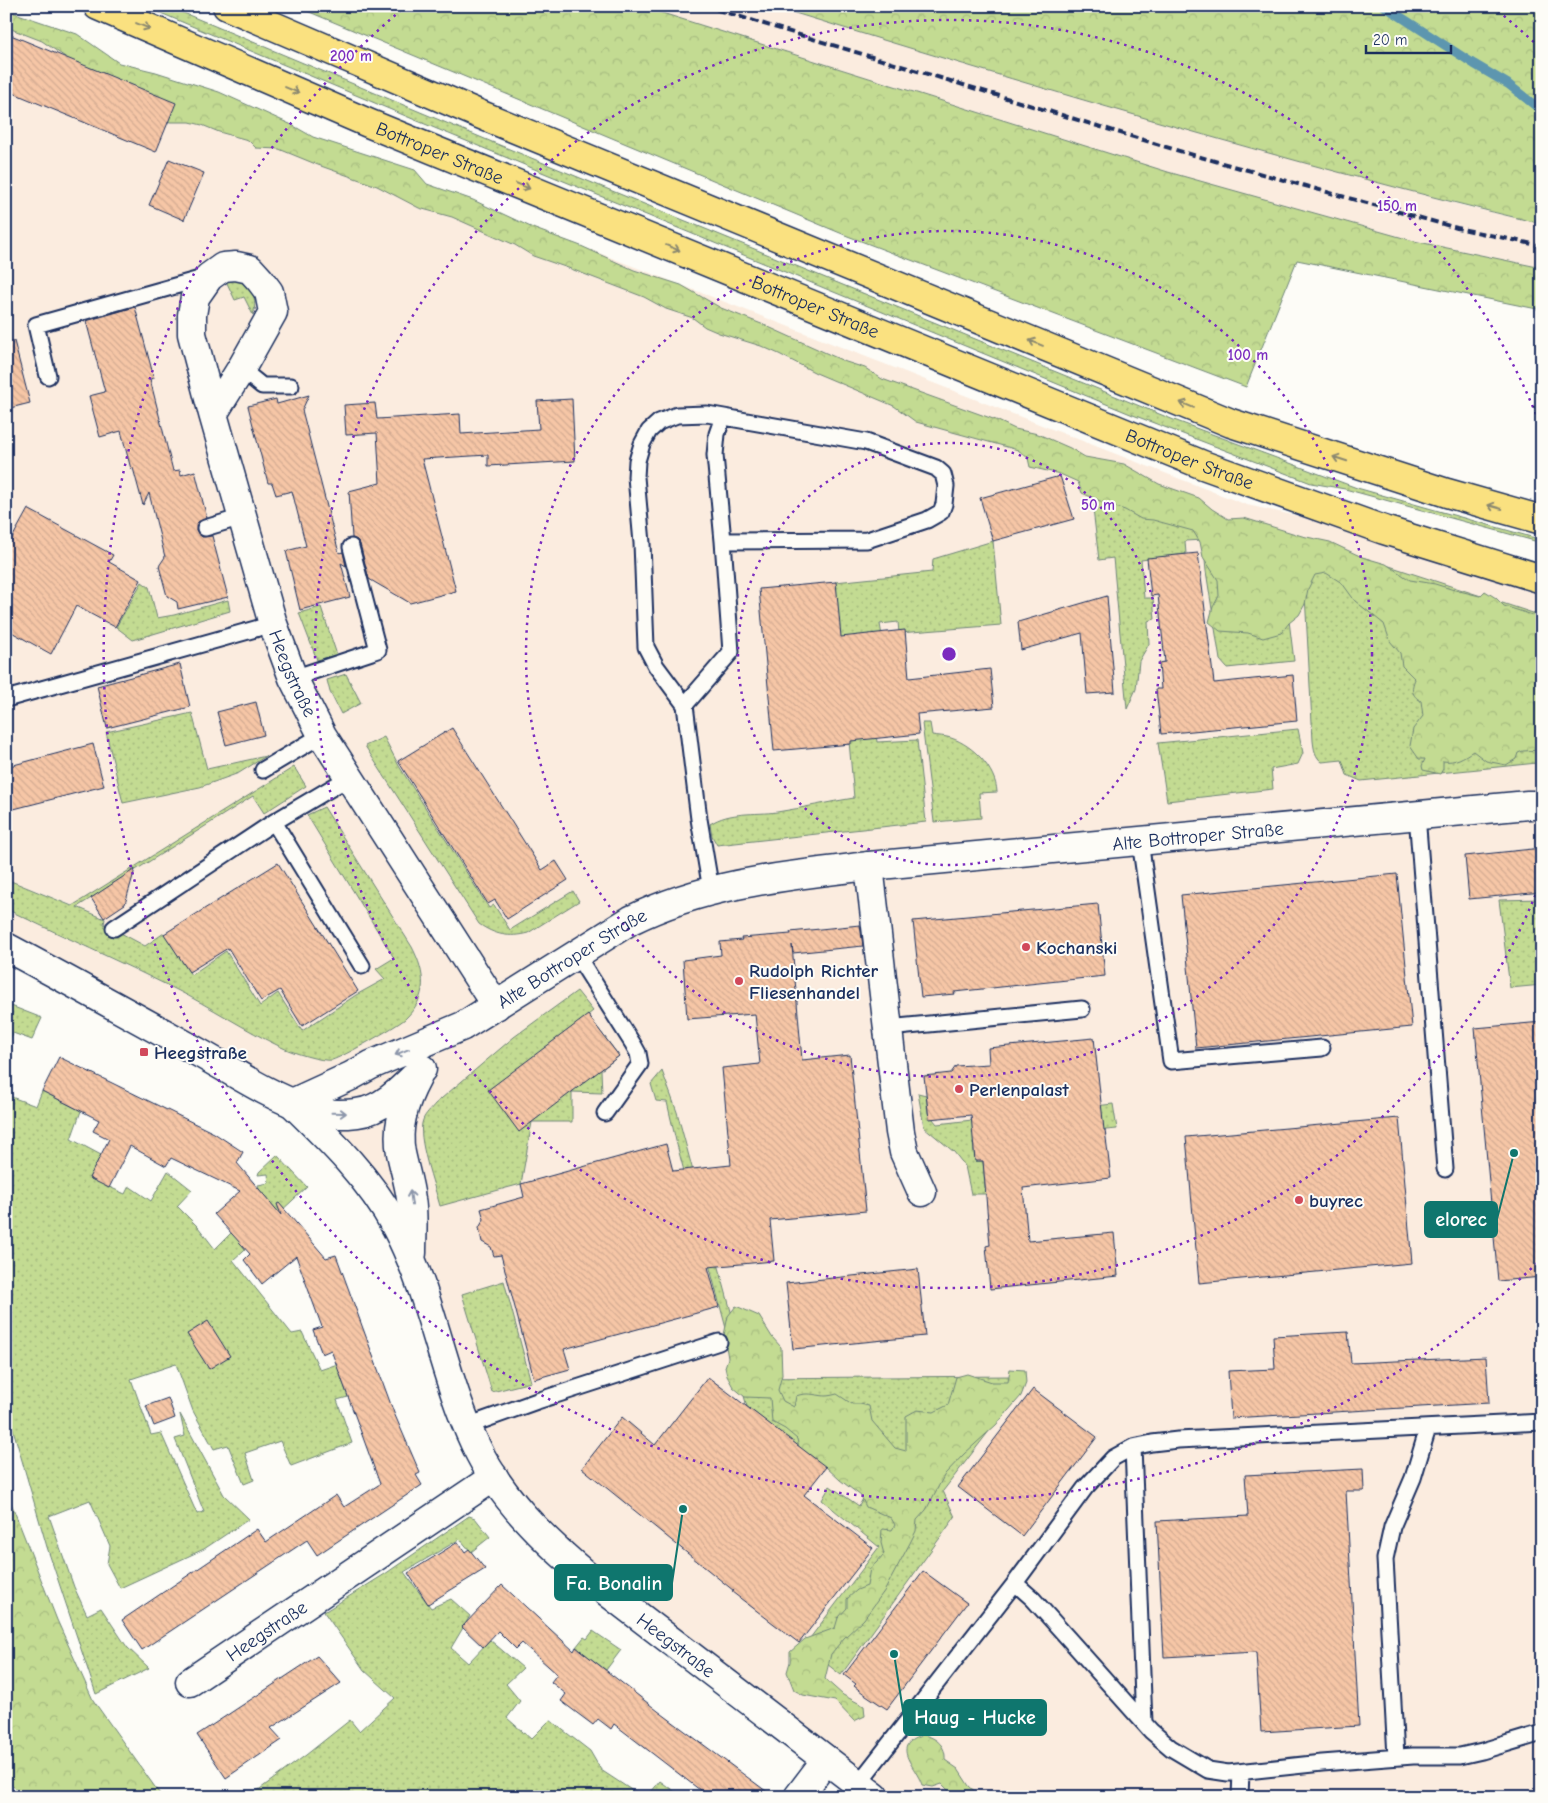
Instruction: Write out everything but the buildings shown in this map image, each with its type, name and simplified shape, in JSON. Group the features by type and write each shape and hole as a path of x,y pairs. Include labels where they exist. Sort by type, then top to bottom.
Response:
{"main road":[{"name":"Bottroper Straße","path":"98,6 368,123 1203,465 1384,530 1542,579"},
{"path":"227,6 479,114 1231,423 1447,493 1542,520"}],"street":[{"name":"Heegstraße","path":"213,414 273,312 269,292 250,268 223,267 209,277 195,297 192,314 192,334 213,414 272,624 293,678 322,735 496,1006"},
{"name":"Alte Bottroper Straße","path":"292,1103 371,1065 463,1026 631,920 660,906 711,890 807,873 869,866 1537,803"},
{"path":"869,866 900,1132 904,1152 922,1192"},
{"path":"6,947 98,995 261,1087 309,1110 333,1114 366,1112 387,1100 422,1070"},
{"name":"Heegstraße","path":"412,1265 412,1200 401,1154 402,1117 407,1101 422,1070 463,1026"},
{"name":"Heegstraße","path":"292,1103 329,1139 374,1192 397,1229 412,1265 467,1426 475,1444 494,1477 533,1527 578,1570 867,1791"},
{"name":"Heegstraße","path":"190,1682 494,1477"},
{"path":"798,1797 826,1760"}],"lane":[{"path":"48,376 36,325 209,277"},
{"path":"241,369 262,386 291,386"},
{"path":"711,890 699,819 686,705 656,666 646,647 642,543 636,477 637,461 642,444 649,431 658,422 677,415 707,414 866,442 936,468 943,474 946,486 941,512 927,520 867,540 723,541"},
{"path":"686,705 731,652 715,455 717,434 723,417"},
{"path":"205,528 242,517"},
{"path":"293,678 378,650 351,547"},
{"path":"6,699 272,624"},
{"path":"263,770 322,735"},
{"path":"114,928 274,822 350,777"},
{"path":"1417,815 1445,1169"},
{"path":"274,822 362,966"},
{"path":"1140,841 1171,1061 1322,1048"},
{"path":"576,954 638,1053 640,1064 606,1113"},
{"path":"888,1028 1082,1009"},
{"path":"467,1426 538,1400 719,1342"},
{"path":"867,1791 1085,1488 1113,1458 1133,1447 1178,1440 1542,1422"},
{"path":"1396,1757 1385,1560 1392,1527 1413,1478 1428,1428"},
{"path":"1133,1447 1144,1723"},
{"path":"1015,1583 1033,1599 1144,1723 1171,1748 1208,1770 1228,1773 1396,1757 1460,1756 1482,1752 1542,1733"},
{"path":"1240,1797 1241,1772"}],"shaded area":[{"path":"640,6 772,6 1205,135 1465,206 1542,224 1542,268 1414,241 1168,172"},
{"path":"6,27 581,246 1247,505 1542,569 1542,1797 875,1797 507,1497 416,1273 329,1139 6,943 6,909 175,989 283,1048 333,1060 344,1055 423,982 417,956 412,947 323,807 308,816 394,958 385,979 356,995 302,1031 278,993 260,1006 227,951 191,975 165,933 145,946 103,923 104,918 6,879"}],"green space":[{"path":"144,6 167,6 492,142 1174,420 1357,488 1542,540 1542,543 1345,489 1311,483 1133,415 420,122"},
{"path":"295,6 640,6 1168,172 1414,241 1542,268 1542,310 1297,260 1246,387 845,235"},
{"path":"772,6 1542,6 1542,224 1348,175 1156,121"},
{"path":"6,10 77,34 119,63 156,72 219,92 292,125 313,137 415,170 427,184 473,200 535,229 581,246 634,270 681,285 721,308 846,362 865,368 882,379 996,420 1015,429 1038,434 1085,457 1124,464 1159,484 1199,498 1228,519 1244,518 1302,536 1330,542 1362,557 1386,564 1410,580 1435,584 1480,596 1485,591 1504,606 1542,618 1542,750 1518,753 1516,759 1506,765 1486,761 1473,751 1455,760 1443,761 1443,769 1440,774 1423,770 1422,766 1425,759 1419,759 1410,746 1413,729 1423,716 1421,701 1413,692 1415,679 1402,666 1400,653 1390,641 1384,624 1355,601 1342,583 1326,573 1315,575 1299,615 1281,633 1263,638 1248,633 1220,631 1209,622 1213,607 1219,596 1218,580 1203,557 1200,542 1193,531 1153,520 1141,519 1125,510 1082,493 1078,482 1060,474 1030,467 1028,458 1018,450 916,422 894,406 816,373 761,346 719,333 705,327 693,318 666,309 644,297 533,256 515,245 452,217 419,208 377,186 279,149 256,148 248,140 202,125 190,122 170,122 84,70 42,41 6,27"},
{"path":"230,278 237,279 251,290 255,301 253,315 244,297 235,300 226,281"},
{"path":"1091,492 1223,531 1285,588 1294,661 1227,668 1220,660 1203,540 1185,541 1186,554 1141,560 1144,598 1153,598 1155,619 1148,621 1149,644 1139,661 1136,689 1127,709 1113,558 1099,560"},
{"path":"993,541 1001,625 899,633 898,622 880,624 882,636 871,695 877,742 917,740 926,822 717,845 712,836 710,824 726,817 777,812 854,798 835,582 932,572 933,559"},
{"path":"1316,542 1542,616 1542,755 1539,755 1537,763 1361,781 1347,775 1342,760 1322,762 1318,758 1313,741 1304,576"},
{"path":"142,582 149,587 157,618 228,600 230,611 133,640 116,627"},
{"path":"321,607 337,655 317,660 299,613"},
{"path":"346,674 361,703 341,714 330,692 327,680"},
{"path":"192,713 207,769 266,756 239,773 200,787 123,803 106,732"},
{"path":"922,723 930,723 932,735 951,738 967,746 988,767 996,783 997,792 979,793 981,818 934,822"},
{"path":"1298,729 1303,753 1298,764 1271,769 1273,789 1167,801 1158,743"},
{"path":"384,737 399,766 489,908 494,905 510,930 573,891 579,901 528,933 502,934 491,931 479,924 365,746"},
{"path":"294,767 306,786 264,813 253,796 77,907 105,919 104,924 145,946 164,933 191,975 226,951 260,1006 278,993 302,1031 356,995 385,979 376,969 394,958 307,815 324,807 412,947 422,976 421,994 418,1002 405,1019 381,1035 346,1054 332,1060 321,1060 286,1049 133,968 6,909 6,879 72,906"},
{"path":"1542,899 1542,985 1510,988 1499,900"},
{"path":"577,991 593,1011 588,1015 619,1056 601,1070 602,1093 572,1092 572,1122 532,1122 521,1184 440,1206 422,1138 425,1116 435,1104 514,1037"},
{"path":"6,1004 42,1018 32,1040 13,1033 6,1048"},
{"path":"662,1071 677,1112 749,1378 1013,1376 1016,1396 943,1491 955,1517 841,1675 804,1646 879,1547 822,1500 830,1486 859,1506 866,1493 826,1467 747,1407 667,1102 656,1101 651,1084"},
{"path":"42,1091 81,1111 71,1139 101,1155 89,1178 125,1194 129,1186 151,1201 168,1171 192,1190 177,1206 198,1227 215,1249 240,1224 253,1242 233,1260 292,1334 302,1332 320,1370 355,1358 358,1370 341,1376 348,1397 337,1400 352,1443 291,1466 280,1441 245,1453 254,1480 244,1484 228,1445 214,1449 193,1411 176,1364 131,1379 151,1435 161,1433 197,1514 204,1512 175,1439 185,1436 180,1414 224,1495 249,1519 204,1549 120,1588 107,1564 110,1546 90,1500 49,1516 74,1587 87,1615 101,1608 127,1647 149,1668 96,1694 47,1547 6,1405 6,1095 36,1106"},
{"path":"918,1093 926,1095 928,1113 937,1124 1113,1104 1117,1129 973,1142 975,1161 983,1161 986,1194 971,1194 965,1166 954,1152 924,1127"},
{"path":"277,1155 307,1187 279,1213 259,1189 258,1185 269,1183 268,1174 258,1175"},
{"path":"504,1281 531,1382 492,1392 462,1294"},
{"path":"736,1306 759,1316 772,1337 781,1347 782,1375 778,1390 783,1401 794,1407 796,1396 807,1394 830,1396 837,1394 852,1404 869,1406 872,1421 895,1448 906,1451 906,1416 917,1410 934,1412 948,1405 956,1377 967,1374 992,1382 1008,1382 1010,1369 1025,1370 1026,1383 1021,1396 996,1425 945,1474 926,1510 917,1520 916,1531 885,1590 864,1619 844,1638 831,1654 825,1679 843,1695 864,1706 865,1716 854,1721 835,1701 803,1695 794,1690 787,1672 790,1652 805,1639 835,1628 838,1618 847,1608 847,1599 857,1590 867,1586 870,1568 884,1554 881,1543 882,1529 892,1530 895,1525 891,1518 866,1507 861,1496 826,1467 812,1465 800,1453 797,1439 785,1429 772,1422 770,1398 745,1397 733,1387 725,1367 728,1358 724,1335 728,1316"},
{"path":"6,1490 57,1620 93,1700 162,1797 15,1797 23,1793 10,1784 7,1777 11,1762 6,1759"},
{"path":"469,1516 475,1518 490,1537 471,1552 460,1539 404,1572 431,1608 451,1599 470,1616 451,1648 468,1663 490,1640 523,1668 506,1684 520,1701 507,1718 531,1739 550,1720 590,1751 601,1770 642,1797 249,1797 350,1720 359,1731 395,1698 364,1670 324,1612 385,1574"},
{"path":"593,1631 621,1650 606,1670 576,1647 584,1637 587,1639"},
{"path":"924,1735 940,1743 944,1751 945,1760 958,1769 969,1786 981,1797 955,1797 942,1784 933,1787 922,1785 907,1757 906,1750 908,1744 913,1739"},
{"path":"660,1781 682,1797 647,1797"}],"waterway":[{"path":"1384,6 1508,84 1542,111"}],"railway":[{"path":"705,6 1186,153 1457,228 1542,246"}],"place":[{"name":"Kochanski","path":"1026,947"},
{"name":"Rudolph Richter Fliesenhandel","path":"739,981"},
{"name":"Heegstraße","path":"144,1052"},
{"name":"Perlenpalast","path":"959,1089"},
{"name":"elorec","path":"1514,1153"},
{"name":"buyrec","path":"1299,1200"},
{"name":"Fa. Bonalin","path":"683,1509"},
{"name":"Haug - Hucke","path":"894,1654"}]}
